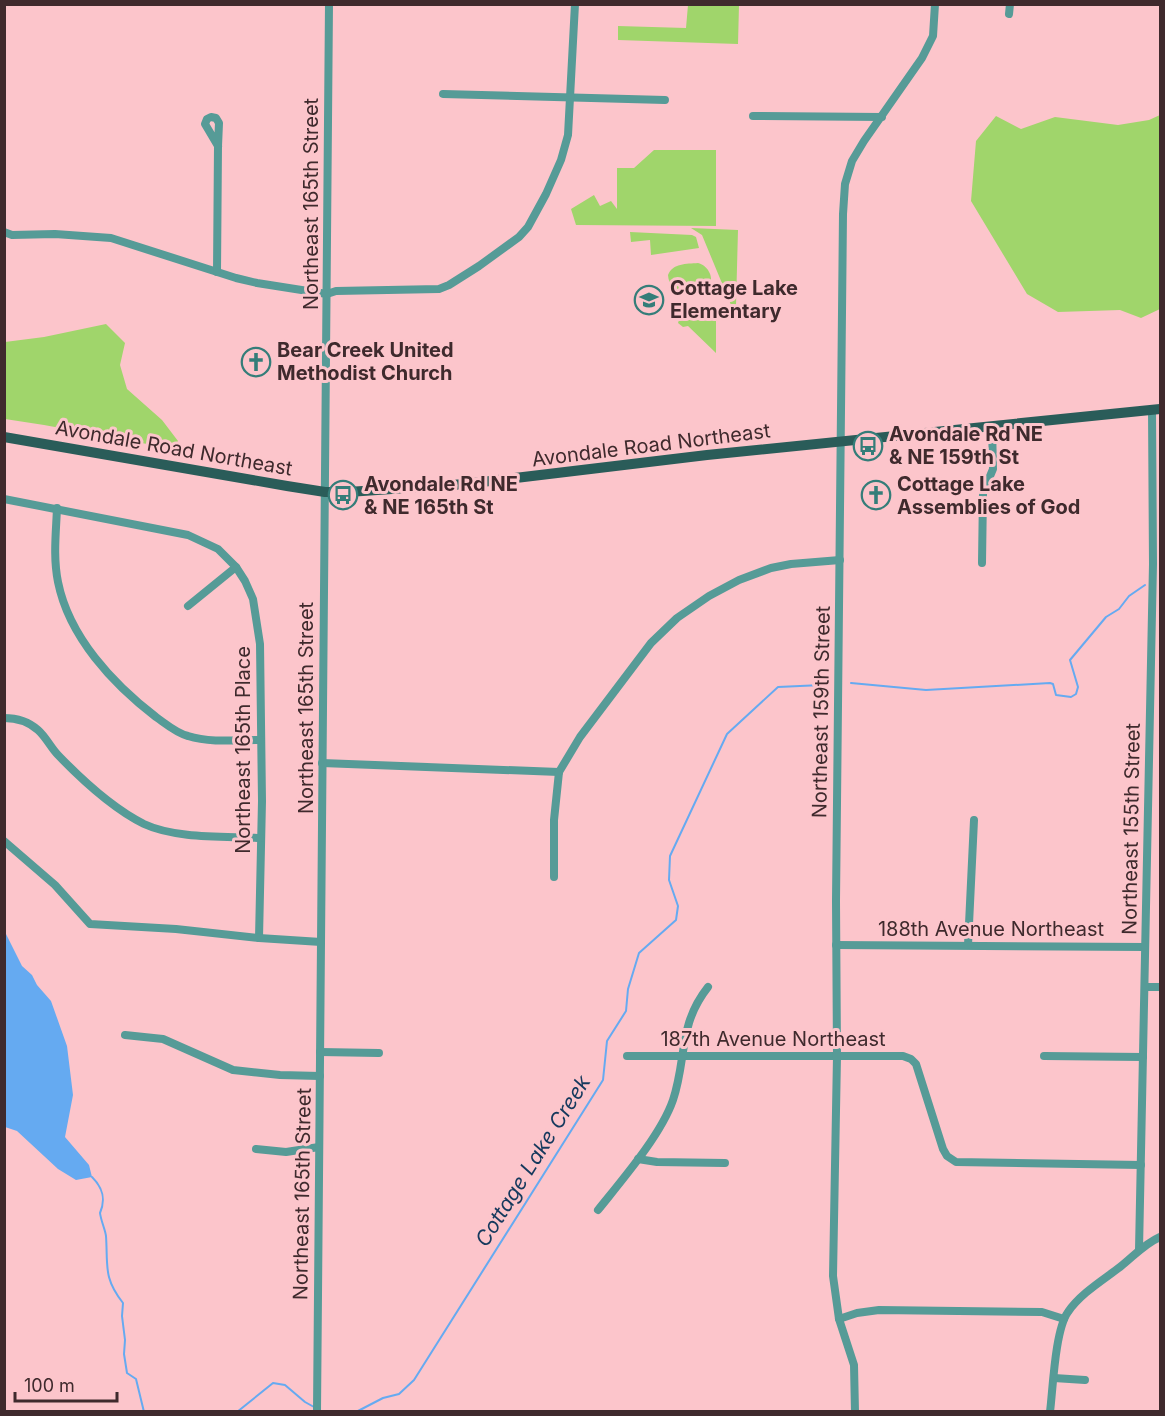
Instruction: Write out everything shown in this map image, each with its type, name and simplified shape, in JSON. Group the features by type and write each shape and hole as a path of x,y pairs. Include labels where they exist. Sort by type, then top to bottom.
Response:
{"main road":[{"name":"Avondale Road Northeast","path":"4,437 325,492 465,484 841,441 1156,409"}],"street":[{"name":"Northeast 165th Street","path":"317,1412 329,4"},
{"path":"4,232 12,235 55,234 111,238 257,283 327,294 336,291 439,290 479,266 519,237 528,226 549,186 566,147 568,135 572,97 575,4"},
{"name":"Northeast 159th Street","path":"855,1412 854,1365 839,1319 833,1276 837,1056 843,214 845,184 852,160 922,58 933,36 935,4"},
{"path":"1009,14 1010,4"},
{"path":"443,94 665,100"},
{"path":"753,116 882,117"},
{"path":"217,272 218,146"},
{"name":"Northeast 155th Street","path":"1139,1250 1157,471 1156,409"},
{"path":"982,563 983,492 993,469 992,426"},
{"path":"4,499 188,535 218,549 236,567 188,606"},
{"path":"57,508 55,561 58,583 75,626 94,657 145,709 188,736 261,740"},
{"path":"554,877 554,820 559,772 580,737 651,642 677,618 739,580 771,568 791,564 840,560"},
{"name":"Northeast 165th Place","path":"236,567 253,599 260,644 261,838 258,938"},
{"path":"4,718 25,722 39,731 57,754 82,777 119,809 144,824 160,830 179,833 261,838"},
{"path":"322,763 559,772"},
{"path":"968,945 974,820"},
{"path":"4,841 55,885 90,924 321,942"},
{"name":"188th Avenue Northeast","path":"836,945 1145,947"},
{"path":"598,1210 638,1159 667,1114 677,1084 688,1022 696,1003 708,987"},
{"path":"1145,987 1161,987"},
{"path":"125,1035 163,1039 233,1070 320,1076"},
{"path":"320,1052 379,1053"},
{"name":"187th Avenue Northeast","path":"627,1056 903,1056 916,1064 943,1149 947,1156 956,1162 1141,1165"},
{"path":"1044,1056 1143,1057"},
{"path":"256,1149 286,1152 319,1147"},
{"path":"638,1159 657,1162 725,1163"},
{"path":"1050,1412 1066,1315 1077,1302 1148,1242 1161,1237"},
{"path":"839,1319 879,1310 1042,1312 1066,1315"},
{"path":"1054,1378 1085,1380"}],"green space":[{"path":"688,5 739,5 738,44 618,40 618,26 686,28"},
{"path":"1160,115 1160,309 1141,318 1120,310 1058,312 1027,294 971,201 976,141 996,116 1021,129 1055,117 1118,125 1149,120"},
{"path":"654,150 716,150 716,226 576,225 571,209 594,195 600,206 611,201 617,209 617,168 634,168"},
{"path":"691,228 738,230 736,305 731,305 702,235"},
{"path":"630,232 692,235 696,237 699,248 651,255 650,240 631,242"},
{"path":"698,263 709,271 710,285 691,290 678,289 673,286 668,275 673,268"},
{"path":"687,315 687,320 716,318 716,353 688,326 683,327 678,323 680,317"},
{"path":"106,324 125,343 120,365 127,389 162,420 178,441 174,449 5,419 5,342 44,337"}],"water":[{"path":"5,932 22,966 32,975 37,985 51,1001 67,1046 73,1095 65,1137 89,1165 92,1177 76,1180 58,1169 17,1131 5,1127"}],"waterway":[{"name":"Cottage Lake Creek","path":"851,683 926,690 1050,683 1053,684 1056,695 1071,697 1076,694 1078,687 1070,660 1106,617 1119,609 1129,596 1145,585"},
{"name":"Cottage Lake Creek","path":"356,1412 383,1398 399,1394 414,1380 603,1080 607,1041 626,1011 628,989 639,953 676,920 678,906 669,880 670,856 727,734 778,687 822,685"},
{"name":"Cottage Lake Creek","path":"92,1177 99,1185 102,1194 103,1203 100,1213 106,1236 109,1278 123,1303 124,1354 127,1373 136,1379 144,1412"},
{"name":"Cottage Lake Creek","path":"237,1412 273,1383 285,1385 305,1402 323,1412"}],"place":[{"name":"Cottage Lake Elementary","path":"649,300"},
{"name":"Bear Creek United Methodist Church","path":"256,362"},
{"name":"Avondale Rd NE & NE 159th St","path":"868,446"},
{"name":"Avondale Rd NE & NE 165th St","path":"343,495"},
{"name":"Cottage Lake Assemblies of God","path":"876,495"}]}
